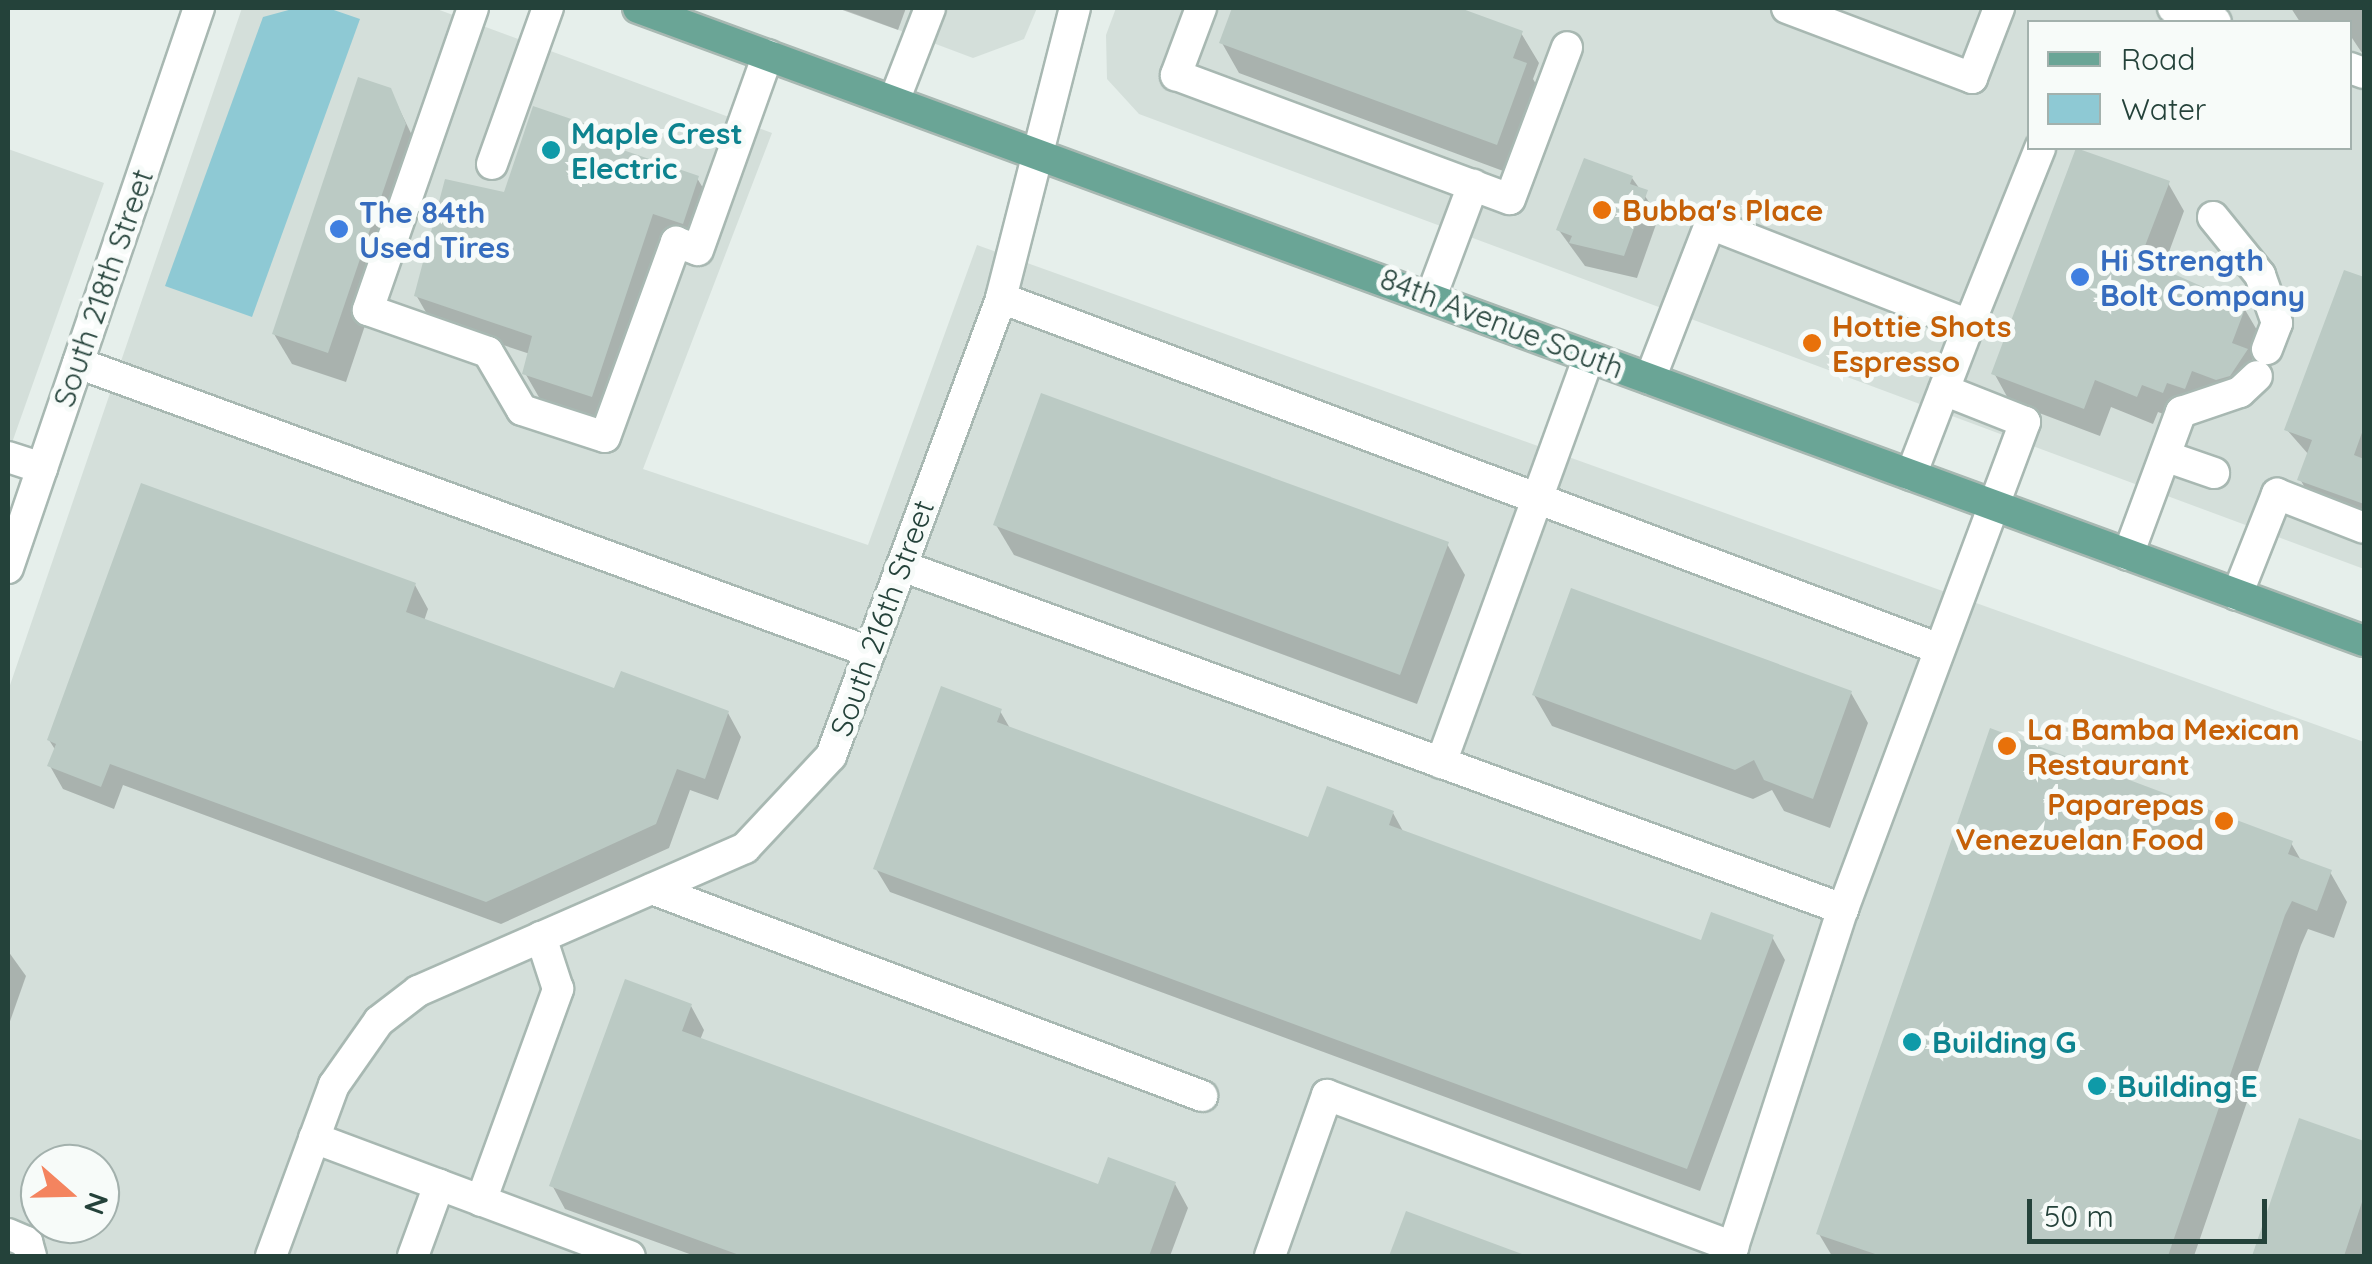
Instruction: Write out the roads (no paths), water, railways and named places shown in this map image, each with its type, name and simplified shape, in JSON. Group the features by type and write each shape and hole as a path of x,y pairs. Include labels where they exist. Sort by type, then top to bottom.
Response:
{"main road":[{"name":"84th Avenue South","path":"653,10 2364,642"}],"street":[{"name":"South 218th Street","path":"8,568 200,8"},
{"path":"473,8 368,310 488,352 522,410 605,437 676,242 698,250 768,55"},
{"path":"492,164 548,8"},
{"path":"894,101 930,8"},
{"name":"South 216th Street","path":"271,1256 314,1138 353,1050 379,1021 418,990 744,848 780,816 830,756 1001,298 1034,153 1075,8"},
{"path":"1200,8 1176,74 1510,200 1567,48"},
{"path":"1788,8 1972,78 1999,8"},
{"path":"2172,8 2210,20"},
{"path":"1912,475 2039,150"},
{"path":"1431,297 1472,185"},
{"path":"2128,554 2181,412 2240,392 2262,363 2277,323 2260,275 2213,216"},
{"path":"1650,379 1710,224 1970,325"},
{"path":"1001,298 1536,502 1940,648"},
{"path":"1441,763 1589,357"},
{"path":"78,363 870,652"},
{"path":"1270,1256 1327,1095 1732,1252 1843,909 2025,422 1944,390"},
{"path":"2165,456 2214,472"},
{"path":"8,457 42,468"},
{"path":"2237,594 2276,494 2364,528"},
{"path":"902,566 1843,909"},
{"path":"652,889 1202,1096"},
{"path":"481,1201 558,989 541,937"},
{"path":"314,1138 630,1256"},
{"path":"413,1256 439,1185"},
{"path":"8,1234 27,1242 30,1256"}],"water":[{"path":"296,8 328,8 360,19 252,317 165,286 263,17"}],"place":[{"name":"Maple Crest Electric","path":"551,150"},
{"name":"Bubba's Place","path":"1602,210"},
{"name":"The 84th Used Tires","path":"339,229"},
{"name":"Hi Strength Bolt Company","path":"2080,277"},
{"name":"Hottie Shots Espresso","path":"1812,343"},
{"name":"La Bamba Mexican Restaurant","path":"2007,746"},
{"name":"Paparepas Venezuelan Food","path":"2224,821"},
{"name":"Building G","path":"1912,1042"},
{"name":"Building E","path":"2097,1086"}]}
